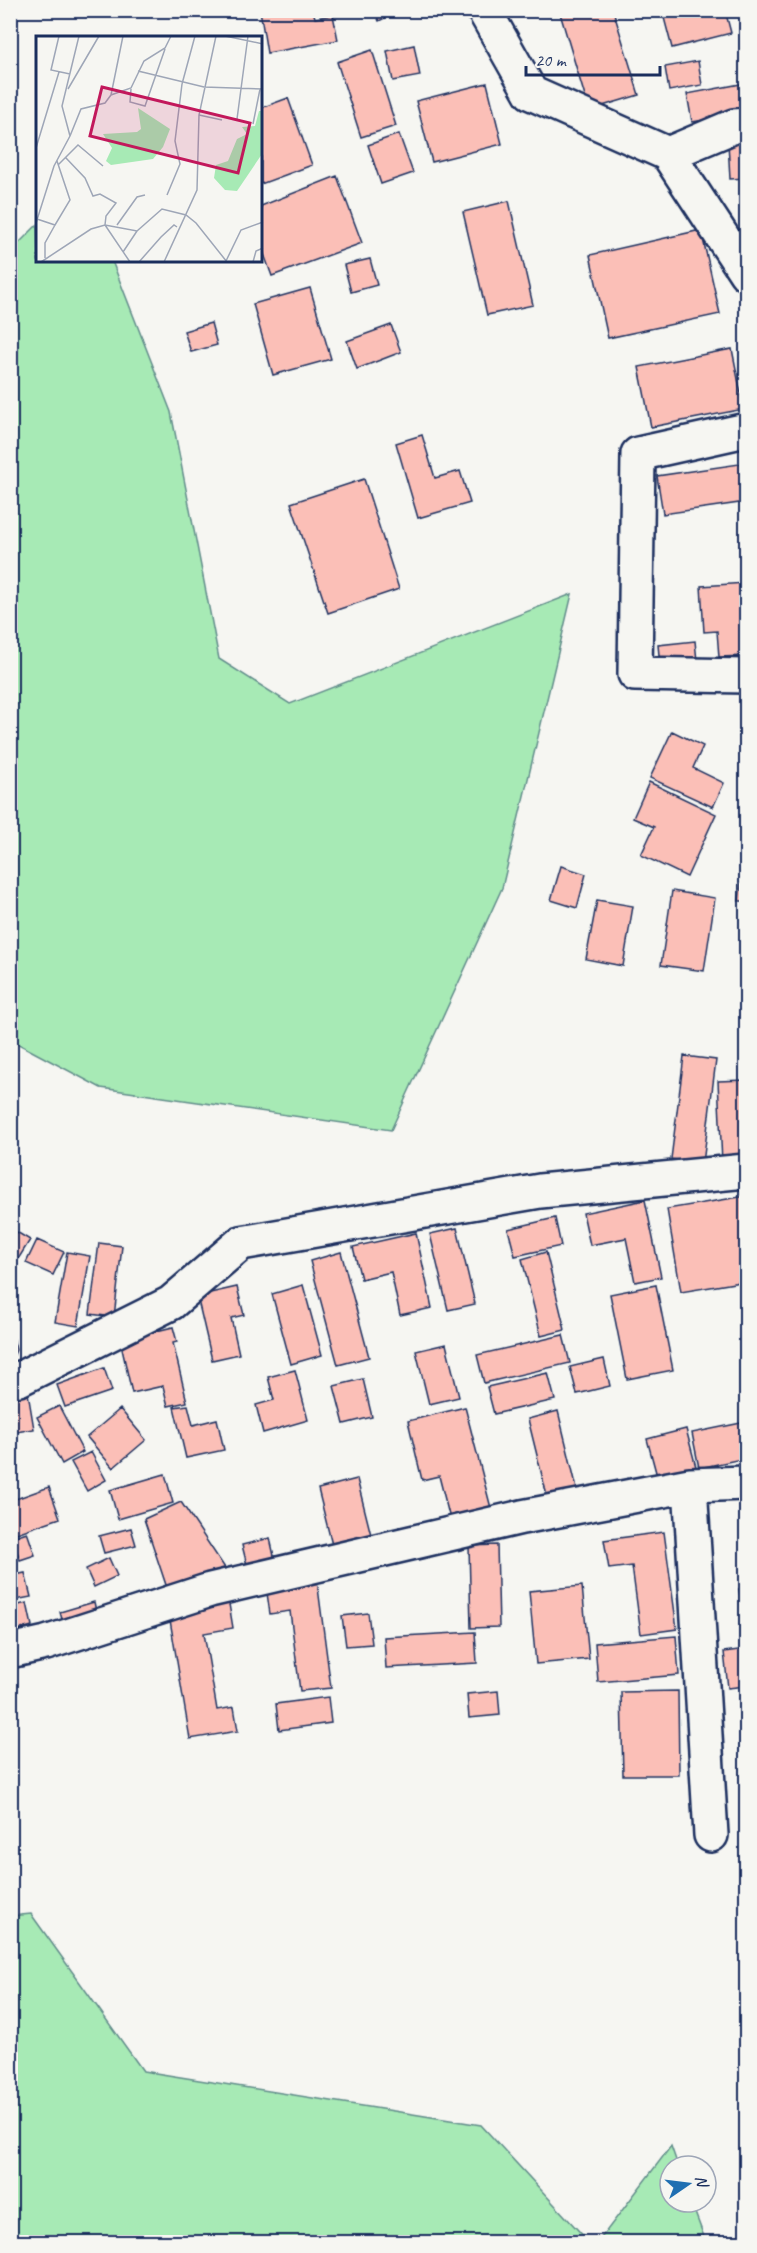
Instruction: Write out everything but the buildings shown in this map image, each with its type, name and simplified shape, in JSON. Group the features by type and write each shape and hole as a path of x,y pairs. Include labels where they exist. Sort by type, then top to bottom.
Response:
{"street":[{"path":"484,10 531,93 668,154 747,273"},
{"path":"668,154 734,126 747,125"},
{"path":"747,430 638,454 635,674 747,676"},
{"path":"10,1380 19,1379 171,1304 241,1244 540,1191 747,1171"},
{"path":"10,1651 46,1643 210,1590 522,1517 690,1485 747,1483"},
{"path":"690,1485 711,1835"}],"green space":[{"path":"36,226 36,262 112,262 171,412 219,659 290,704 572,594 502,888 391,1130 101,1088 11,1040 10,252"},
{"path":"31,1914 143,2071 481,2125 589,2242 11,2242 11,1916"},
{"path":"671,2146 674,2154 665,2154"},
{"path":"658,2163 658,2214 696,2214 706,2242 598,2242"}]}
